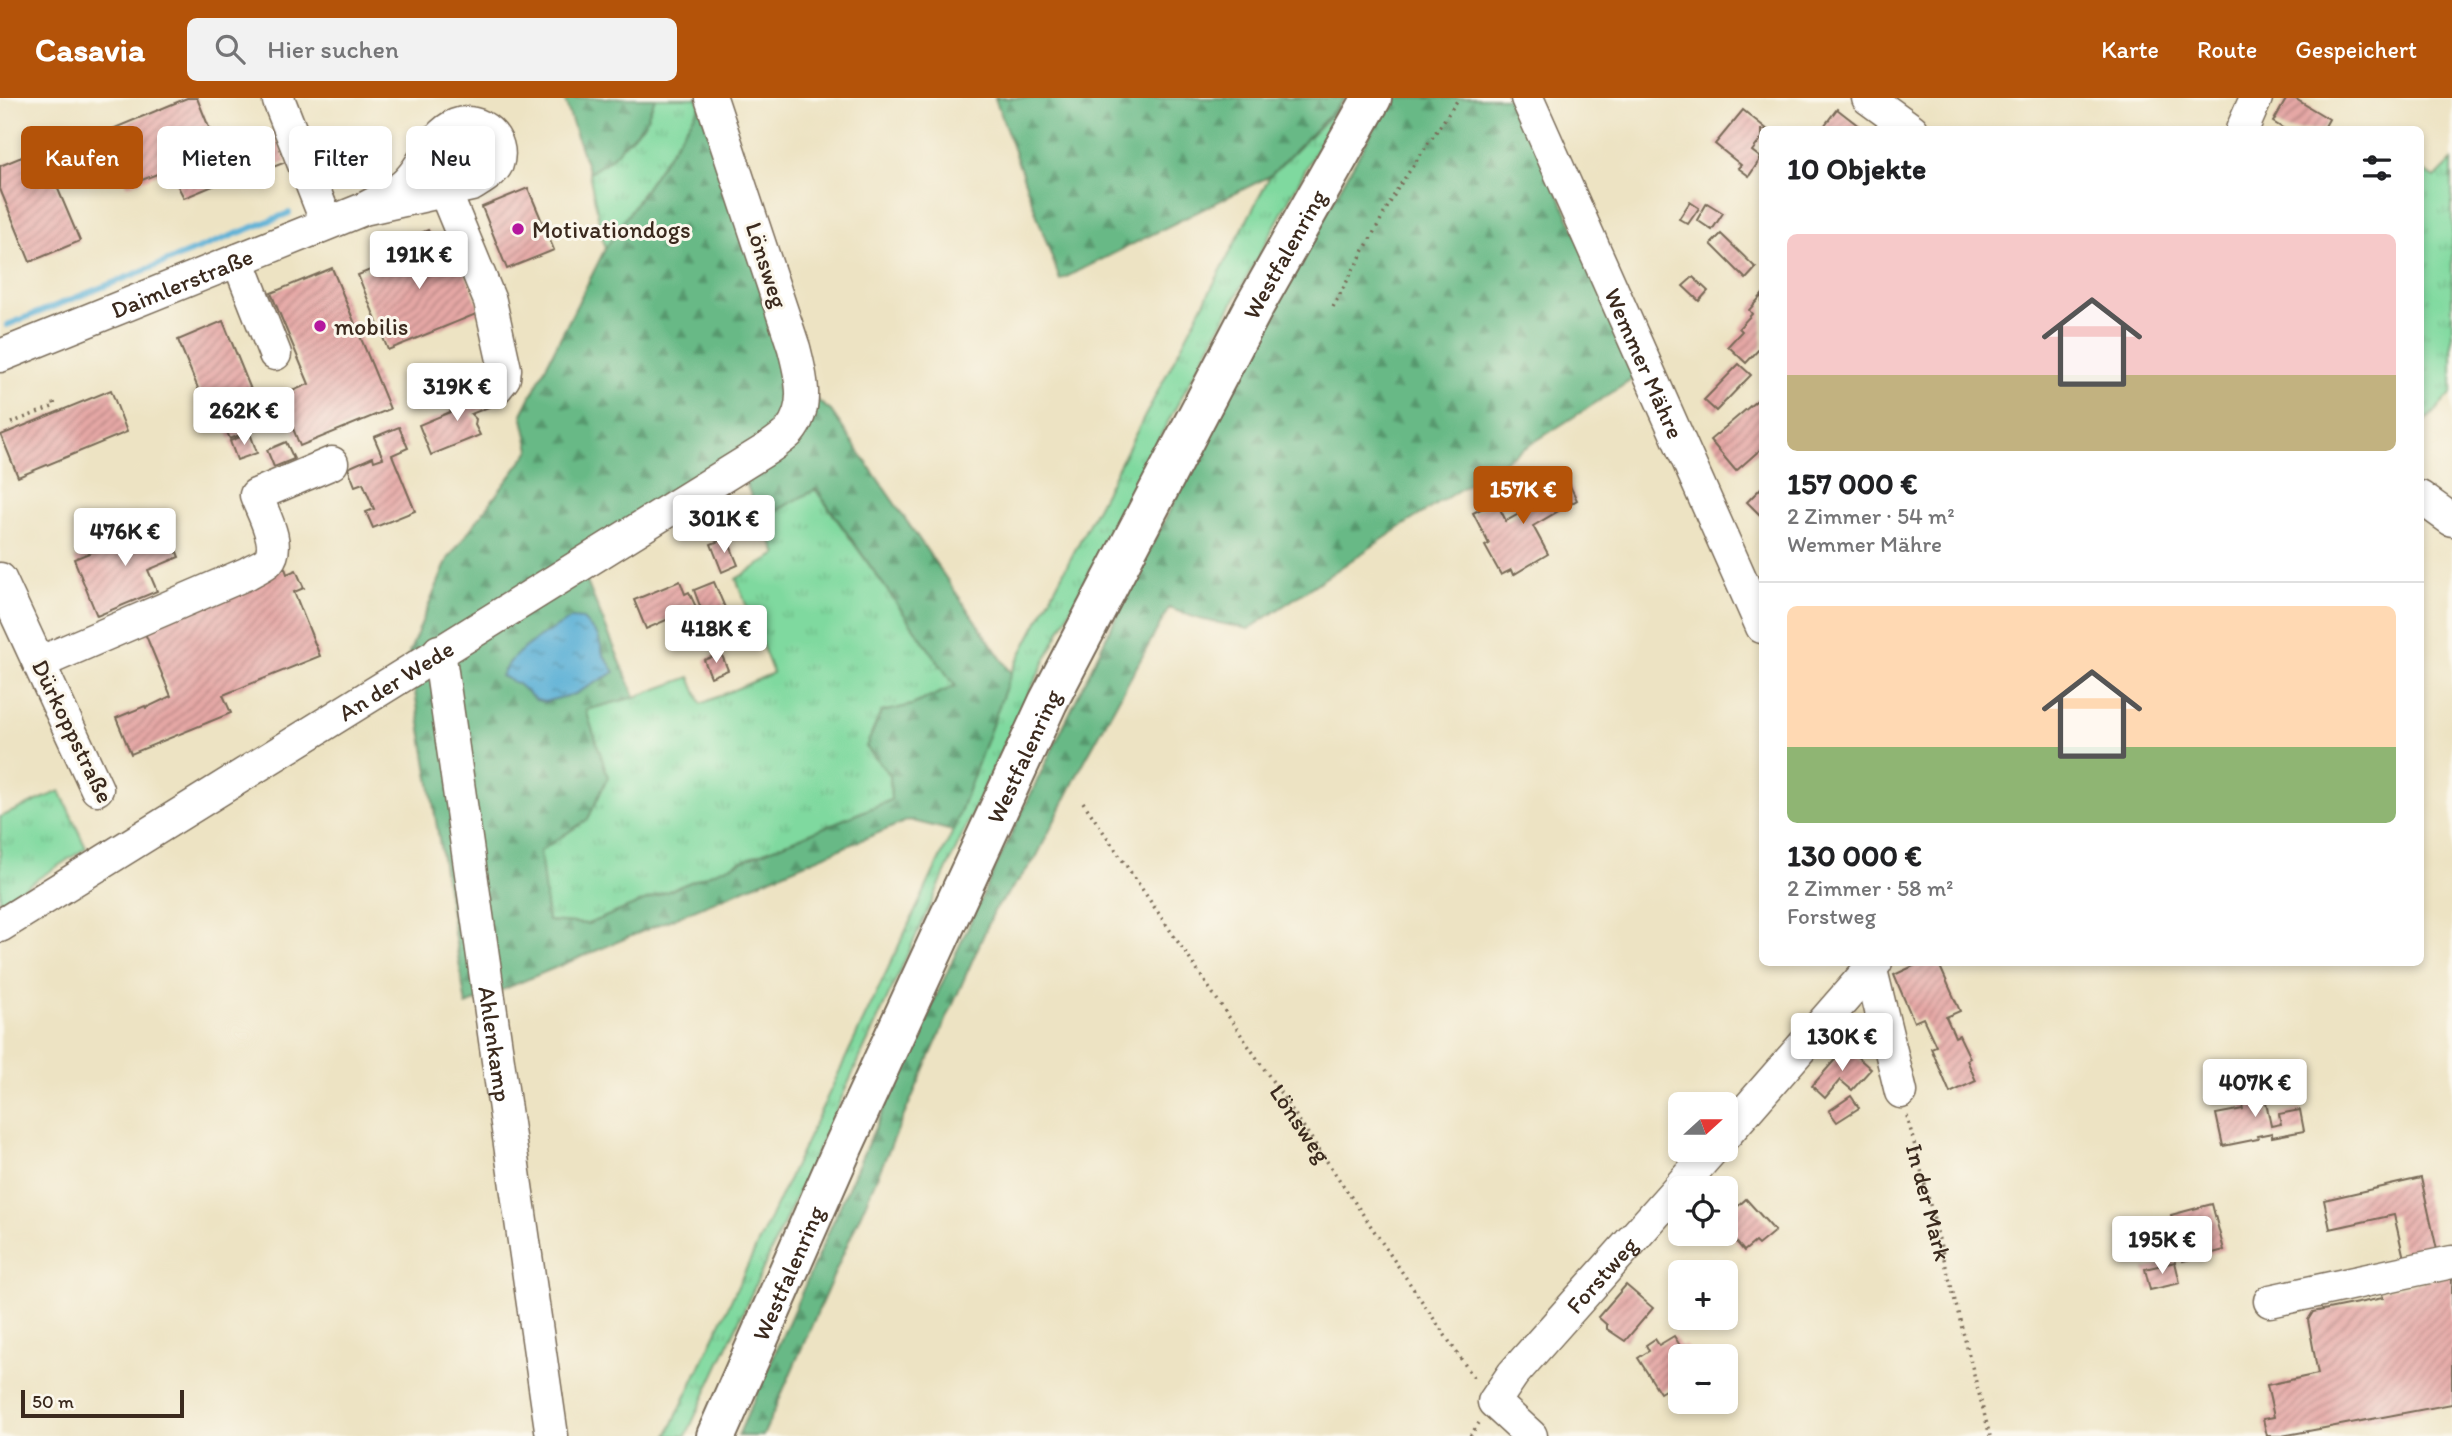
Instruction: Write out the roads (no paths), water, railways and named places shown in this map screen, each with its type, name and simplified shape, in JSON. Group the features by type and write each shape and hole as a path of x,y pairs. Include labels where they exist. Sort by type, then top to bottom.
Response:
{"main road":[{"name":"Westfalenring","path":"716,1436 844,1145 1048,702 1255,305 1372,98"}],"street":[{"name":"Lönsweg","path":"711,98 802,379 802,410 789,432"},
{"name":"Wemmer Mähre","path":"1527,98 1759,620"},
{"path":"1868,98 1906,126"},
{"path":"2244,126 2256,98"},
{"path":"279,102 327,223"},
{"name":"Daimlerstraße","path":"0,356 364,209 472,185 487,176 496,166 499,153 496,139 488,130 473,123 456,125 442,135 409,181 364,209"},
{"path":"445,192 490,301 505,369 504,378 496,388"},
{"path":"238,260 275,354"},
{"name":"An der Wede","path":"0,926 767,449 789,432"},
{"path":"39,663 248,573 268,560 273,549 272,536 256,495 332,463"},
{"path":"2424,500 2452,520"},
{"name":"Dürkoppstraße","path":"0,579 97,789"},
{"name":"Ahlenkamp","path":"439,651 552,1436"},
{"path":"1874,966 1901,1092"},
{"path":"1738,1120 1874,966"},
{"name":"Forstweg","path":"1531,1436 1494,1402 1513,1374 1701,1162"},
{"path":"2270,1301 2452,1262"}],"water":[{"path":"572,618 583,619 598,636 603,654 615,672 575,694 544,702 536,700 518,684 501,676 523,649"}],"waterway":[{"path":"7,325 289,213"}],"place":[{"name":"Motivationdogs","path":"518,229"},
{"name":"mobilis","path":"320,326"}]}
